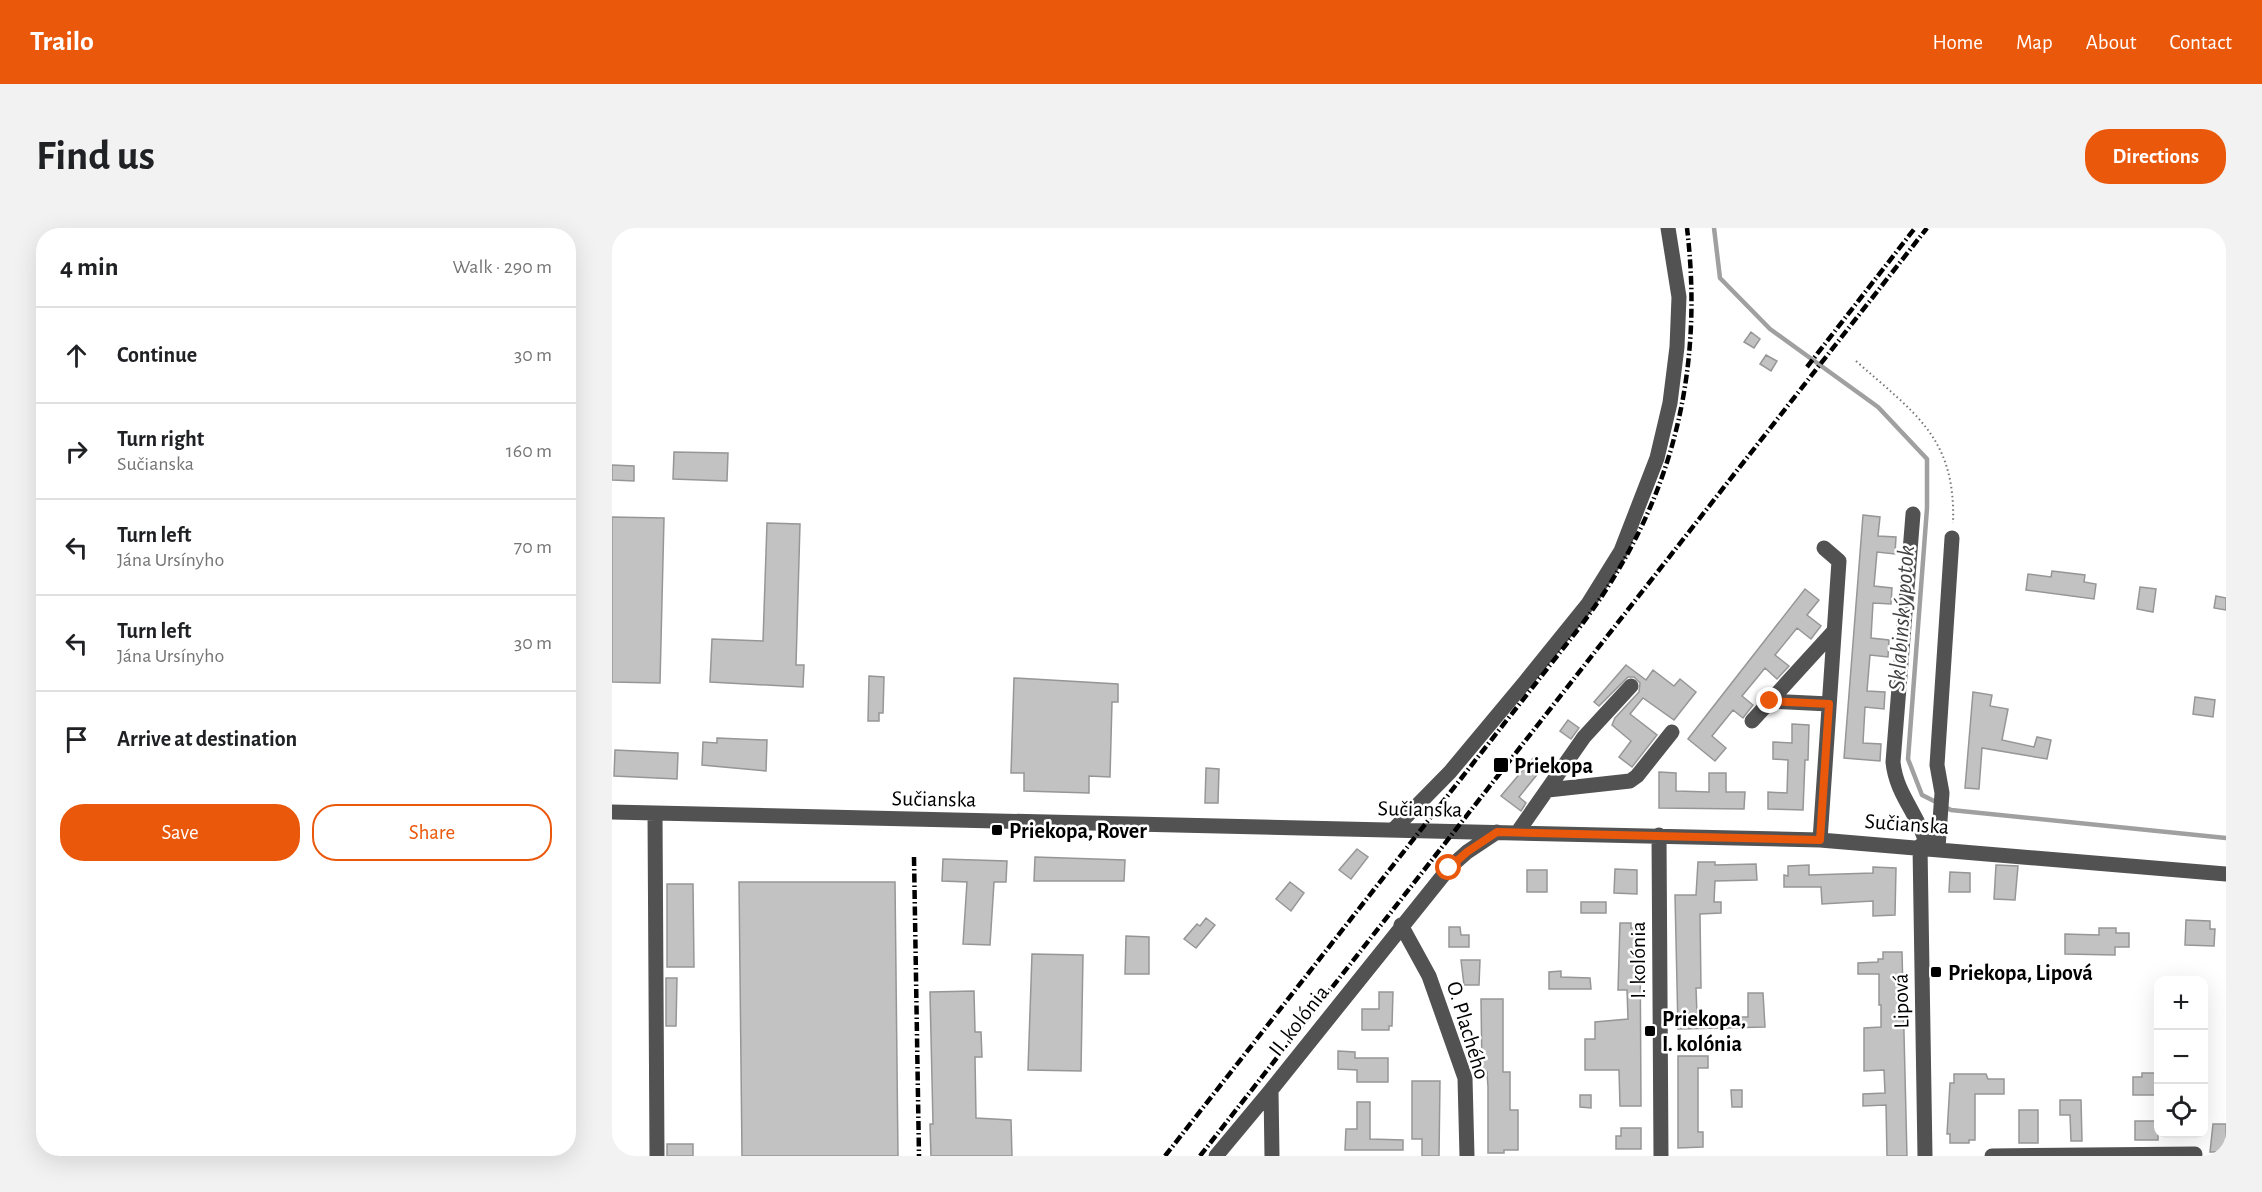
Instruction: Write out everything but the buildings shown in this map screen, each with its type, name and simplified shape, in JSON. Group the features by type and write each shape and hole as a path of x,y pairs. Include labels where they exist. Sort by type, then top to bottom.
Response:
{"street":[{"path":"1395,829 1450,772 1525,682 1588,604 1621,551 1657,458 1670,403 1677,347 1679,297 1668,228"},
{"path":"1913,514 1893,762 1895,778 1902,797 1923,830 1928,847"},
{"name":"Lipová","path":"1925,1156 1928,847 1939,832 1942,794 1936,765 1952,538"},
{"path":"1820,840 1839,561 1824,548"},
{"path":"1752,721 1834,631"},
{"path":"1517,832 1584,737 1630,686"},
{"path":"1770,701 1829,704"},
{"path":"1548,790 1630,781 1637,776 1672,732"},
{"name":"Sučianska","path":"612,812 1820,840 1928,847 2226,874"},
{"path":"655,814 657,1156"},
{"name":"II. kolónia","path":"1272,1156 1271,1090 1449,868 1467,852 1497,832"},
{"name":"I. kolónia","path":"1659,835 1661,1156"},
{"name":"O. Plachého","path":"1401,925 1429,976 1466,1078 1467,1156"},
{"path":"1216,1156 1271,1090"},
{"path":"1992,1156 2195,1154"}],"path":[{"path":"1856,361 1914,413 1937,440 1952,480 1952,538"}],"waterway":[{"name":"Sklabinský potok","path":"1714,228 1720,278 1770,329 1878,407 1927,459 1927,508 1908,759 1922,795 1938,803"},
{"name":"Sklabinský potok","path":"1945,807 1951,810 2226,838"}],"railway":[{"path":"1165,1156 1576,632 1608,586 1635,539 1657,491 1673,442 1684,391 1690,338 1691,284 1687,228"},
{"path":"1807,367 1915,228"},
{"path":"1200,1156 1927,228"},
{"path":"914,857 919,1156"}],"place":[{"name":"Priekopa","path":"1501,765"},
{"name":"Priekopa, Rover","path":"997,830"},
{"name":"Priekopa, Lipová","path":"1936,972"},
{"name":"Priekopa, I. kolónia","path":"1650,1031"}],"route":[{"path":"1449,868 1467,852 1497,832 1820,840 1829,704 1770,701"}]}
